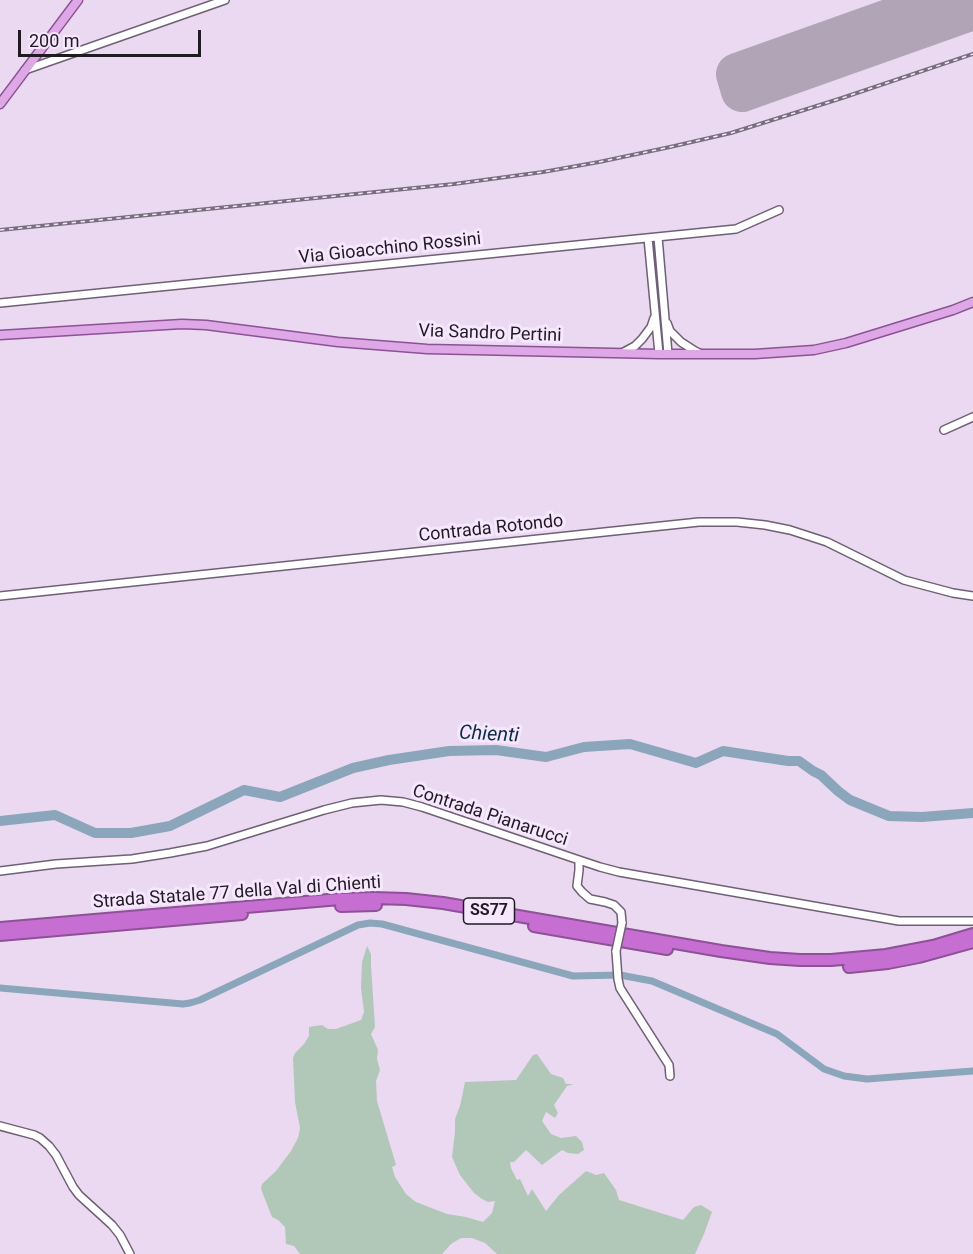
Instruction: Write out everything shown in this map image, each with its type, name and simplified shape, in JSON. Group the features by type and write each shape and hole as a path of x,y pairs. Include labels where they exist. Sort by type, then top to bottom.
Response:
{"highway":[{"name":"Strada Statale 77 della Val di Chienti","path":"0,928 307,901 374,898 443,903 721,951 800,960 886,956 933,946 973,934"},
{"name":"Strada Statale 77 della Val di Chienti","path":"0,935 308,908 375,905 424,907 720,958 800,967 831,968 888,963 934,954 973,942"}],"main road":[{"path":"0,104 78,0"},
{"name":"Via Sandro Pertini","path":"0,335 182,324 338,342 427,349 658,354 782,353 814,350 846,343 972,303"}],"street":[{"path":"25,70 225,0"},
{"name":"Via Gioacchino Rossini","path":"0,303 736,229 779,210"},
{"path":"658,237 668,354"},
{"path":"648,238 658,354"},
{"path":"652,283 662,282"},
{"path":"622,353 635,346 647,334 654,316"},
{"path":"664,318 670,330 681,342 695,351 708,354"},
{"path":"944,430 973,417"},
{"name":"Contrada Rotondo","path":"0,596 699,522 765,525 807,534 904,580 952,593 973,596"},
{"name":"Contrada Pianarucci","path":"0,871 56,864 132,859 170,853 207,846 352,803 403,802 600,867 631,874 899,921 973,921"},
{"path":"579,860 577,886 590,899 614,905 621,912 622,923 616,951 620,988 669,1065 670,1076"},
{"path":"0,1126 34,1135 49,1146 79,1195 112,1225 130,1254"}],"green space":[{"path":"367,946 371,954 375,1027 371,1034 378,1050 377,1059 380,1070 376,1081 377,1101 396,1165 392,1167 395,1177 406,1194 416,1202 447,1214 483,1222 492,1213 495,1201 488,1202 474,1193 460,1175 452,1157 455,1119 465,1082 516,1080 533,1055 537,1054 551,1074 563,1078 566,1084 574,1084 567,1086 554,1105 558,1113 555,1118 546,1112 542,1121 551,1134 561,1138 576,1136 582,1142 584,1150 578,1154 562,1150 542,1165 526,1150 514,1162 510,1162 517,1180 520,1179 528,1196 532,1189 546,1211 559,1195 586,1171 596,1175 604,1173 616,1190 619,1200 683,1220 694,1207 701,1205 712,1212 695,1254 497,1254 485,1243 472,1238 461,1238 451,1244 442,1254 300,1254 294,1246 286,1244 285,1227 272,1217 261,1189 262,1184 276,1171 298,1138 300,1128 295,1102 293,1058 309,1036 309,1027 322,1025 328,1029 336,1029 361,1020 364,1012 361,988 362,962"}],"waterway":[{"name":"Chienti","path":"0,821 55,815 95,833 131,833 170,826 244,790 280,797 353,768 389,760 449,751 496,750 546,757 584,747 630,744 696,763 723,751 799,761 821,775 850,800 889,816 922,817 973,813"},
{"path":"0,988 190,1003 358,925 382,924 573,976 620,975 652,981 777,1034 824,1069 844,1076 867,1079 973,1071"}],"runway":[{"path":"945,0 737,74 742,91 973,9"}],"railway":[{"path":"0,230 454,184 599,162 731,133 973,54"}]}
